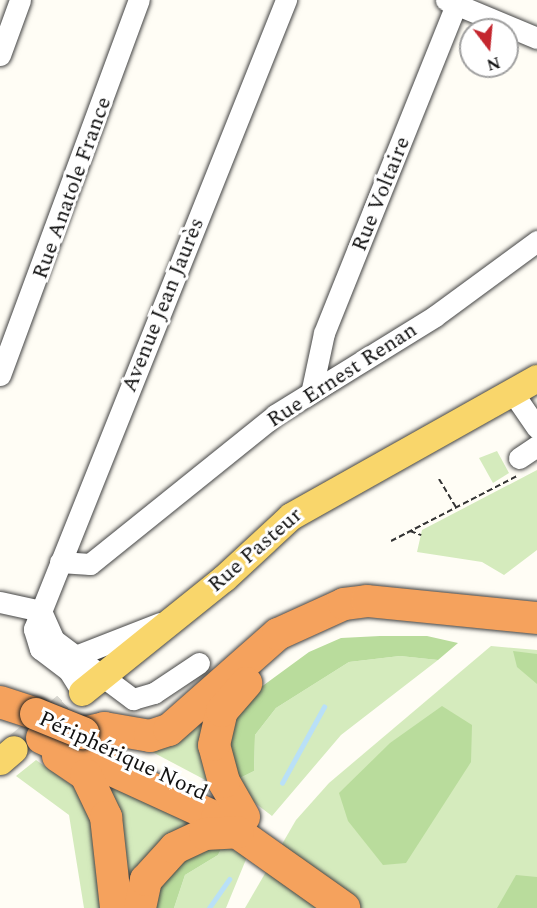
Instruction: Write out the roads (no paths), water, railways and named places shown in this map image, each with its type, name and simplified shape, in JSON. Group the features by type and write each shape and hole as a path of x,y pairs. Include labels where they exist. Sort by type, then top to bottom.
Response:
{"highway":[{"path":"116,908 106,817 94,786 84,747 104,728 134,735 169,730 278,634 344,604 367,601 533,630"},
{"path":"226,822 224,782 214,745 222,711 253,676 308,638 345,625 489,622"},
{"name":"Périphérique Nord","path":"0,702 18,736 84,747 226,822"},
{"path":"140,908 146,880 158,863 226,822"},
{"path":"226,822 344,908"},
{"path":"226,822 367,908"}],"main road":[{"name":"Rue Pasteur","path":"91,684 310,503 537,378"}],"street":[{"path":"0,55 20,0"},
{"name":"Rue Anatole France","path":"0,375 66,210 139,0"},
{"name":"Avenue Jean Jaurès","path":"91,684 68,670 37,643 34,629 286,0"},
{"path":"454,1 537,38"},
{"name":"Rue Voltaire","path":"312,389 324,333 454,1"},
{"name":"Rue Ernest Renan","path":"60,562 90,564 312,389 435,316 537,241"},
{"path":"513,393 537,428"},
{"path":"0,602 41,611 54,640 78,655 91,684 133,699 154,693 199,663"},
{"path":"78,655 174,617"}],"waterway":[{"path":"282,783 324,707"},
{"path":"209,908 229,879"}],"tunnel":[{"path":"14,749 82,692"}]}
